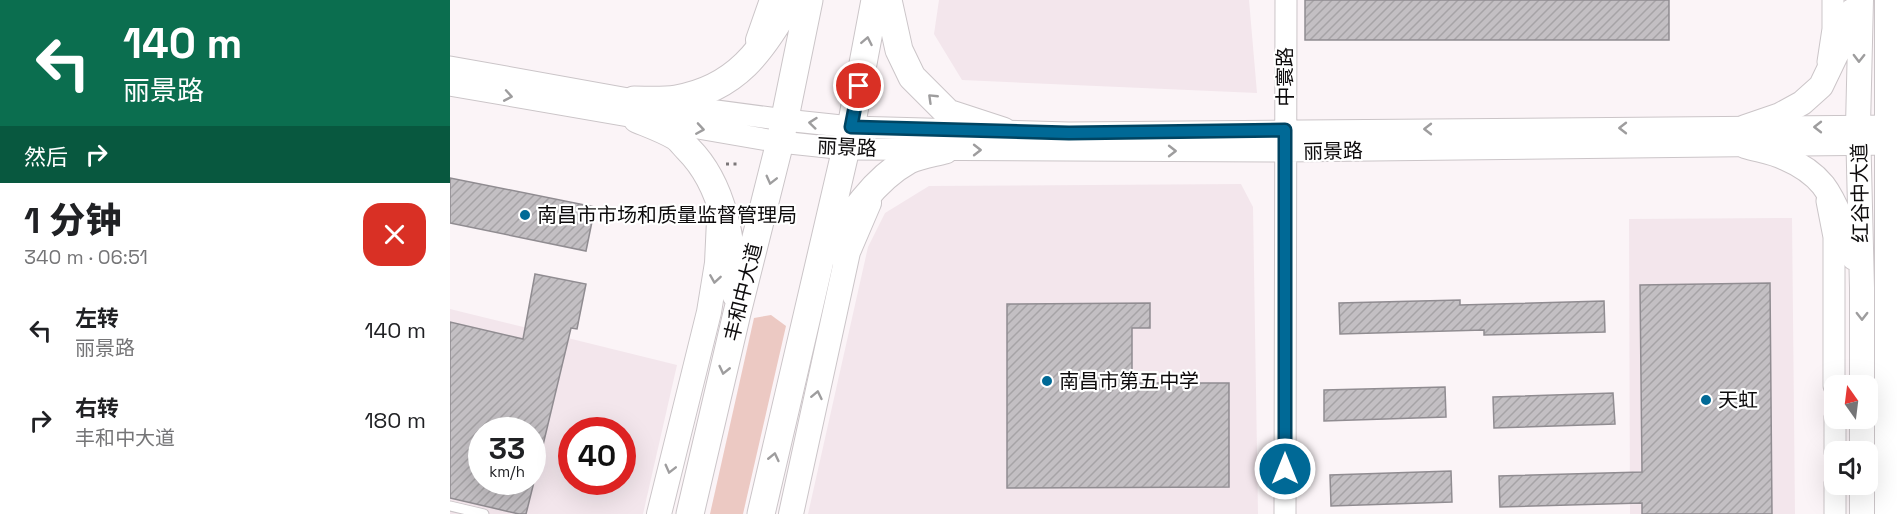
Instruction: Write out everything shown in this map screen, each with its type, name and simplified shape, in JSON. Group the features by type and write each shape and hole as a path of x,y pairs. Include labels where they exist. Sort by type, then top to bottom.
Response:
{"main road":[{"path":"746,65 759,38 772,0"},
{"path":"636,109 700,93 723,84 746,65 771,35 791,0"},
{"name":"丰和中大道","path":"690,514 783,131 809,0"},
{"path":"761,514 848,138 875,0"},
{"path":"888,0 899,50 912,78 948,113 1003,131"},
{"path":"902,0 902,25 912,78"},
{"path":"1745,136 1802,103 1821,86 1845,36 1855,0"},
{"name":"红谷中大道","path":"1861,0 1858,136 1862,375"},
{"name":"红谷中大道","path":"1887,0 1892,135 1887,289 1887,514"},
{"path":"1893,0 1897,15"},
{"path":"636,109 676,137 696,157 712,180 720,200 728,234 737,313"},
{"path":"1745,136 1812,174 1823,186 1841,220 1852,248 1862,288"},
{"path":"817,273 847,222 891,172 911,159 945,150"},
{"path":"791,514 849,252 875,188"},
{"path":"659,514 709,312 717,263 720,200"},
{"path":"1887,289 1897,253"},
{"path":"1862,495 1862,514"}],"street":[{"name":"中寰路","path":"1285,514 1286,0"},
{"path":"1821,86 1829,59 1833,29 1833,0"},
{"name":"丽景路","path":"450,67 636,109"},
{"name":"丽景路","path":"450,85 783,131 945,150 1285,152 1745,136"},
{"name":"丽景路","path":"848,138 1003,131 1069,133 1285,130 1745,136 1892,135"},
{"path":"1823,186 1834,237 1834,375"},
{"path":"1835,495 1835,514"}],"lane":[{"path":"450,506 484,514"}],"path":[{"path":"719,164 741,164"}],"shaded area":[{"path":"939,0 1249,0 1257,93 962,80 934,34"},
{"name":"南昌市第五中学","path":"1241,184 1253,207 1258,514 808,514 868,247 885,213 929,186"},
{"name":"天虹","path":"1792,218 1795,514 1630,514 1629,219"},
{"path":"450,309 677,365 643,514 450,514"},
{"path":"771,315 786,326 743,514 710,514 754,318"}],"building":[{"path":"1305,0 1669,0 1669,40 1305,40"},
{"path":"450,178 595,207 586,251 450,223"},
{"path":"535,274 586,284 577,329 571,328 546,433 546,417 468,417 468,495 531,495 526,514 519,514 450,498 450,322 523,339"},
{"name":"天虹","path":"1770,283 1772,514 1642,514 1642,503 1500,507 1499,476 1642,472 1640,285"},
{"path":"1460,300 1460,305 1604,301 1605,332 1484,335 1484,330 1340,334 1339,303"},
{"path":"1150,303 1150,328 1132,328 1132,383 1229,383 1229,487 1007,488 1007,304"},
{"path":"1445,387 1446,417 1324,421 1324,390"},
{"path":"1613,393 1615,424 1494,428 1493,397"},
{"path":"1451,471 1452,502 1331,506 1330,475"}],"place":[{"name":"南昌市市场和质量监督管理局","path":"525,215"},
{"name":"南昌市第五中学","path":"1047,381"},
{"name":"天虹","path":"1706,400"}],"route":[{"path":"859,86 851,127 1069,133 1285,130 1285,469"}]}
